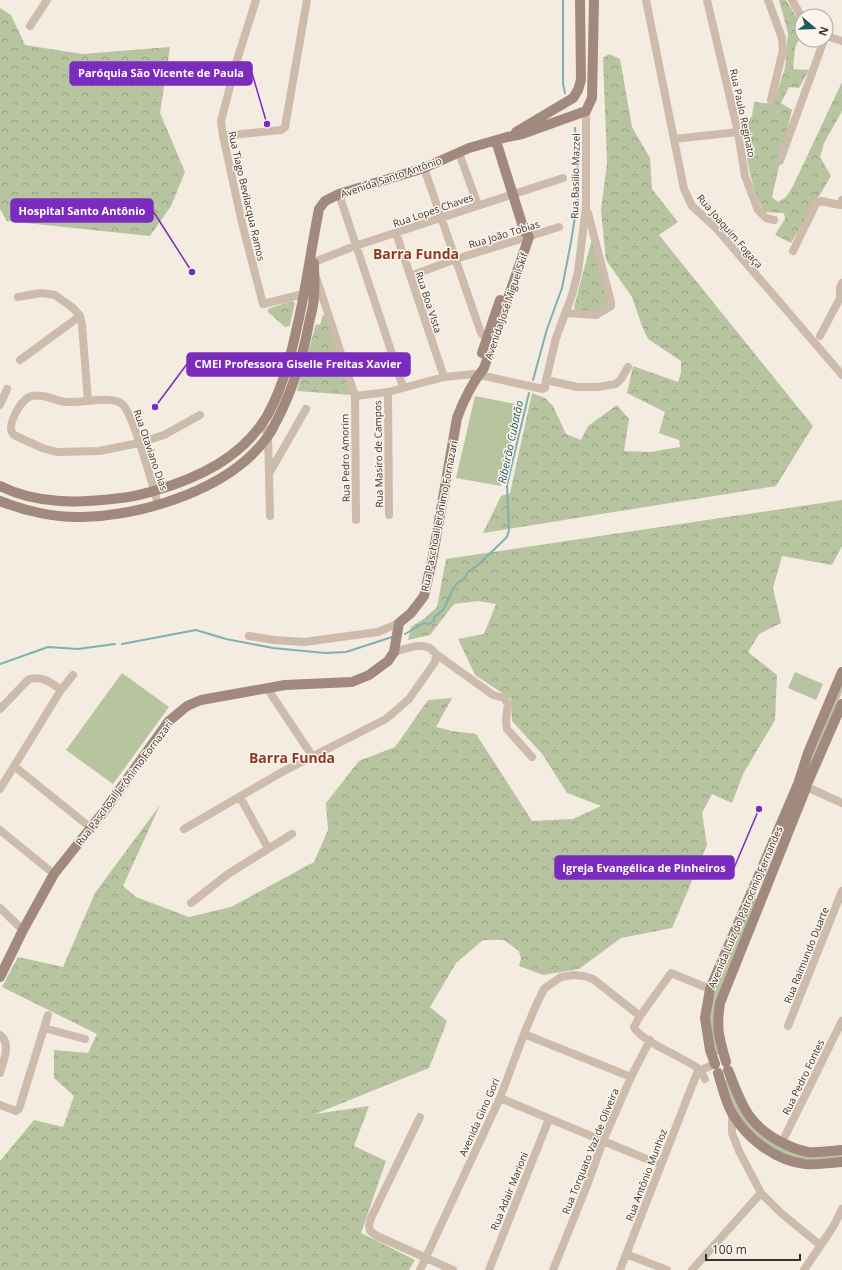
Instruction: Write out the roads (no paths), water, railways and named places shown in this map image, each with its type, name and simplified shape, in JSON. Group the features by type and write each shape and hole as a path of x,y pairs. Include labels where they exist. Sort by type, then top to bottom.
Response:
{"main road":[{"name":"Avenida Santo Antônio","path":"508,137 563,105 573,98 578,90 581,80 580,0"},
{"path":"586,111 592,98 594,0"},
{"path":"581,80 593,81"},
{"name":"Avenida Santo Antônio","path":"0,501 18,508 54,515 82,517 139,510 186,494 214,482 244,462 268,435 290,393 305,343 314,297 312,251 319,209 325,201 339,194 424,168 469,148 522,134 565,120 586,111"},
{"path":"496,141 525,236"},
{"name":"Avenida José Miguel Skif","path":"479,375 478,366 490,341 525,236"},
{"name":"Avenida Santo Antônio","path":"0,486 19,494 51,501 102,501 154,491 198,476 218,466 240,449 266,417 280,390 312,266"},
{"name":"Rua Paschoal Jerônimo Fornazari","path":"400,623 411,613 424,596 432,561 458,418 464,399 479,375"},
{"path":"180,482 186,494"},
{"path":"394,652 400,623"},
{"name":"Rua Paschoal Jerônimo Fornazari","path":"0,977 22,930 54,874 91,828 170,721 187,706 201,700 285,685 352,682 369,675 388,661 394,652"},
{"name":"Avenida Luiz do Patrocinio Fernandes","path":"842,672 808,753 803,785 762,897 720,1003 718,1018 722,1067 732,1112 748,1134 764,1147 793,1161 805,1164 842,1162"},
{"name":"Avenida Luiz do Patrocinio Fernandes","path":"842,704 752,892 710,989 705,1018 710,1050 722,1067 748,1116 758,1127 770,1136 796,1149 807,1152 842,1150"},
{"path":"752,892 762,897"}],"street":[{"path":"30,26 47,0"},
{"name":"Rua Tiago Bevilacqua Ramos","path":"256,0 227,96 221,121 223,136 242,223 263,304 304,294"},
{"path":"223,136 281,130 285,127 307,0"},
{"name":"Rua Joaquim Fogaça","path":"646,0 684,189 692,206 716,228 842,375"},
{"name":"Rua Paulo Reginato","path":"707,0 738,132 745,176 758,210 766,218 774,220"},
{"path":"768,0 782,38 783,50 771,100"},
{"path":"780,161 821,48"},
{"name":"Rua Basilio Mazzel","path":"546,380 550,359 578,272 586,206 586,111"},
{"path":"674,139 738,132"},
{"path":"459,153 478,205"},
{"path":"424,168 481,333 490,341"},
{"name":"Rua Lopes Chaves","path":"312,266 355,246 563,178"},
{"path":"339,194 403,387"},
{"path":"793,251 816,204 821,201 840,205 842,200"},
{"path":"566,312 596,315 609,308 611,304 586,206"},
{"name":"Rua João Tobias","path":"410,276 525,236 559,227"},
{"name":"Rua Boa VIsta","path":"396,233 444,377"},
{"name":"Rua Pedro Amorim","path":"312,266 355,396 356,520"},
{"path":"820,336 841,299 840,288 842,283"},
{"path":"18,297 41,293 55,295 73,308 80,316 88,401 67,402 36,395 26,398 18,409 11,426 14,436 42,448 57,452 99,451 139,443 164,435 200,415"},
{"path":"304,294 314,297"},
{"path":"20,360 80,316"},
{"path":"355,396 388,392 444,377 475,374 543,389 545,388 546,380 577,387 598,387 616,384 621,379 628,367"},
{"path":"0,405 7,389"},
{"name":"Rua Masiro de Campos","path":"388,392 389,515"},
{"name":"Rua Otaviano Dias","path":"88,401 114,400 122,403 126,408 139,443 158,504"},
{"path":"270,472 306,409"},
{"path":"262,422 268,435 270,516"},
{"path":"249,636 274,640 304,642 378,632 400,623"},
{"path":"394,652 422,644 431,647 436,654 493,695 504,698 508,704 506,720 507,729 532,757"},
{"path":"184,829 282,772 386,719 408,699 435,662 436,654"},
{"path":"0,789 61,690 73,675"},
{"path":"0,709 29,679 45,679 61,690"},
{"path":"267,688 313,757"},
{"path":"14,766 91,828"},
{"path":"803,785 842,803"},
{"path":"240,797 268,848"},
{"path":"0,830 54,874"},
{"path":"191,903 228,874 292,834"},
{"name":"Rua Raimundo Duarte","path":"788,1026 842,891"},
{"path":"0,908 22,930"},
{"path":"705,1079 701,1070 650,1040 635,1029 635,1024 671,972 710,989"},
{"name":"Avenida Gino Gori","path":"420,1270 500,1098 524,1034 544,989 561,977 574,975 584,976 593,980 640,1016"},
{"path":"0,1105 16,1111 19,1109 48,1015"},
{"name":"Rua Pedro Fontes","path":"782,1142 842,1021"},
{"path":"44,1028 85,1039"},
{"path":"524,1034 631,1077"},
{"path":"0,1035 5,1041 6,1053 0,1073"},
{"name":"Rua Torquato Vaz de Oliveira","path":"553,1270 603,1141 631,1077 650,1040"},
{"path":"701,1070 722,1067"},
{"path":"692,1087 722,1067"},
{"name":"Rua Antônio Munhoz","path":"620,1270 697,1073 701,1070"},
{"path":"500,1098 661,1165"},
{"path":"732,1112 732,1133 738,1151 761,1193 781,1213 820,1245"},
{"path":"420,1117 371,1218 369,1225 370,1231 377,1236 454,1270"},
{"name":"Rua Adair Marioni","path":"489,1270 549,1119"},
{"path":"736,1143 748,1134"},
{"path":"692,1270 761,1193"},
{"path":"804,1270 833,1227 842,1209"},
{"path":"833,1227 842,1224"},
{"path":"626,1254 667,1270"}],"waterway":[{"name":"Ribeirão Cubatão","path":"563,0 563,84 565,93"},
{"name":"Ribeirão Cubatão","path":"533,380 547,329 562,288 571,242 579,191 575,128"},
{"name":"Ribeirão Cubatão","path":"405,634 424,623 429,624 434,621 434,617 443,609 457,584 464,579 468,572 478,565 507,537 509,530 507,485 529,393"},
{"path":"122,644 196,630 226,639 273,648 325,653 346,652 392,637"},
{"name":"Ribeirão Cubatão","path":"0,664 48,647 78,649 115,644"}],"place":[{"name":"Paróquia São Vicente de Paula","path":"267,124"},
{"name":"Hospital Santo Antônio","path":"192,272"},
{"name":"CMEI Professora Giselle Freitas Xavier","path":"155,407"},
{"name":"Igreja Evangélica de Pinheiros","path":"759,809"}],"district":[{"name":"Barra Funda","path":"416,253"},
{"name":"Barra Funda","path":"292,757"}]}
